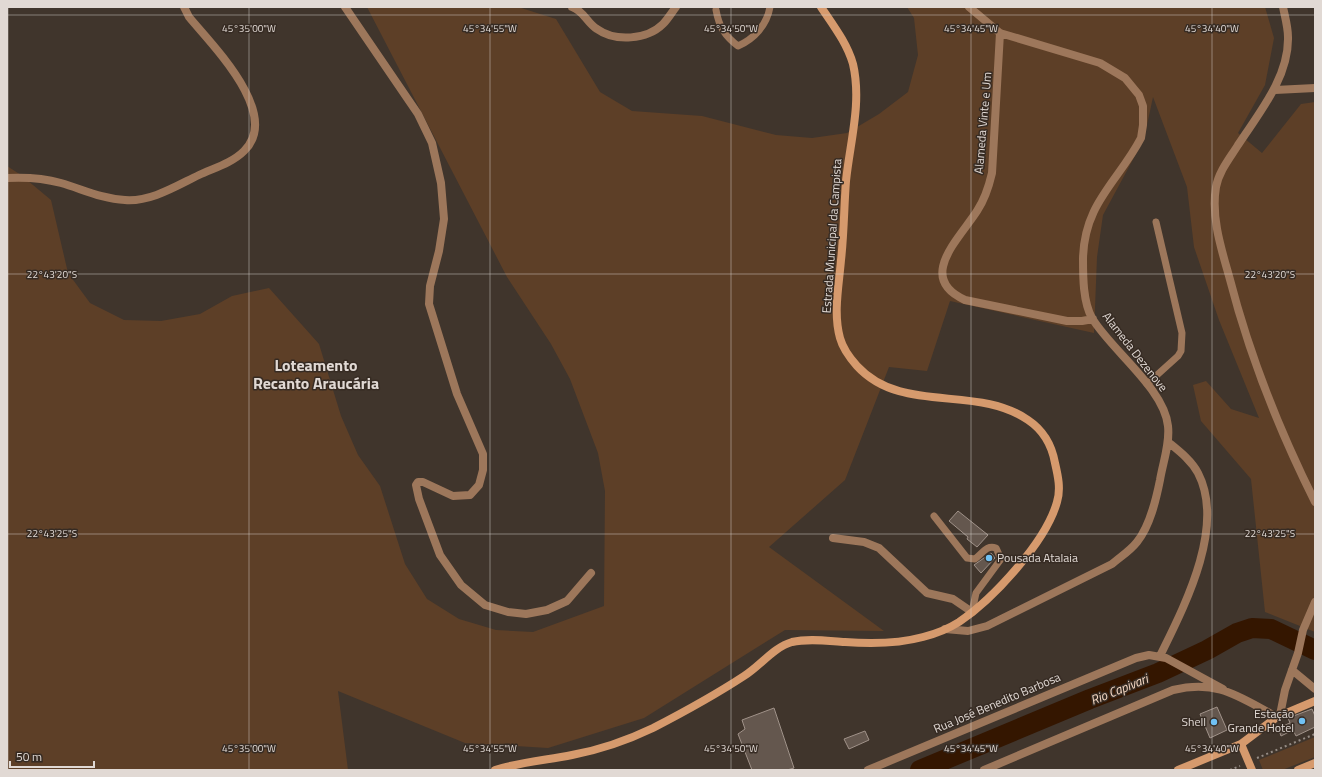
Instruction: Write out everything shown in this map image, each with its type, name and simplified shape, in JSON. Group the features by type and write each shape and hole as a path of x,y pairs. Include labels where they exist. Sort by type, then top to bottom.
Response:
{"main road":[{"name":"Estrada Municipal da Campista","path":"495,770 577,754 614,744 650,730 741,678 780,648 792,642 809,640 865,644 894,642 922,637 945,629 972,612 1006,581 1034,545 1050,521 1058,499 1060,485 1053,452 1044,436 1029,420 986,403 902,393 878,383 864,373 847,354 840,338 837,314 846,181 855,119 857,85 852,60 842,38 821,7"},
{"path":"1178,770 1240,744 1278,716 1315,701"},
{"path":"1240,744 1250,766"},
{"path":"1298,770 1315,763"}],"street":[{"path":"7,178 29,176 60,182 102,197 126,201 153,196 230,161 245,150 253,137 255,115 250,98 237,76 189,17 184,7"},
{"path":"345,7 418,114 432,143 441,182 444,219 439,251 430,286 430,304 457,394 483,454 483,470 478,485 470,495 453,496 423,482 418,482 416,485 419,499 440,555 461,585 485,605 508,612 526,614 547,610 567,601 591,573"},
{"path":"572,7 584,14 596,29 609,36 628,38 644,34 662,25 676,7"},
{"name":"Alameda Dezenove","path":"945,629 968,631 987,626 1112,564 1137,542 1146,527 1158,492 1168,442 1168,426 1165,413 1147,384 1092,319 1085,294 1083,259 1084,243 1094,209 1107,187 1135,150 1141,138 1144,125 1143,106 1139,95 1126,78 1100,63 1000,33 969,7"},
{"path":"1283,7 1288,36 1287,49 1275,90 1224,166 1216,186 1215,214 1221,248 1241,321 1280,426 1315,502"},
{"name":"Alameda Vinte e Um","path":"1000,33 992,173 989,186 978,209 947,253 942,270 942,280 953,295 966,300 1067,321 1092,319"},
{"path":"1275,90 1315,88"},
{"path":"1168,442 1187,458 1198,473 1207,501 1206,528 1201,558 1184,607 1163,657 1278,716 1298,653 1303,630 1315,602"},
{"path":"833,538 864,542 879,548 926,593 953,599 972,612"},
{"name":"Rua José Benedito Barbosa","path":"868,770 1136,658 1149,655 1163,657"},
{"path":"1292,670 1315,689"},
{"path":"984,770 1173,690 1190,686 1223,689"}],"lane":[{"path":"716,10 719,25 728,38 738,46 752,40 764,24 770,7"},
{"path":"1147,384 1178,356 1182,344 1182,333 1156,222"},
{"path":"934,516 967,558 975,559 986,548 991,547 996,548 1000,554 1001,559 976,593 972,612"}],"path":[{"path":"1230,770 1250,766 1315,734"}],"shaded area":[{"path":"367,7 518,7 556,19 600,92 632,111 702,116 776,135 812,138 847,133 879,114 908,92 918,55 914,18 907,7 1265,7 1274,38 1265,85 1238,133 1262,153 1301,104 1315,102 1315,632 1265,612 1251,479 1201,421 1193,385 1206,381 1231,409 1259,418 1219,320 1194,247 1187,187 1153,97 1144,139 1103,215 1097,257 1094,333 950,301 927,371 889,367 845,480 769,547 884,631 785,630 644,718 548,748 465,743 338,691 348,770 7,770 7,166 21,175 51,200 68,273 90,303 124,320 161,321 200,314 232,296 269,288 319,344 341,416 358,455 380,486 405,564 427,599 459,619 496,630 533,632 604,606 605,491 598,453 570,379 551,344 507,277"},
{"path":"1315,737 1315,757 1282,770 1263,770 1259,760"}],"building":[{"path":"958,511 988,535 977,547 967,539 968,537 949,521"},
{"path":"991,553 995,558 981,573 974,565"},
{"name":"Shell","path":"1217,707 1227,730 1210,738 1200,714"},
{"path":"774,708 794,768 787,770 752,770 738,734 745,729 742,720"},
{"name":"Estação Grande Hotel","path":"1312,709 1315,716 1315,727 1296,736 1293,730 1281,736 1278,728 1290,723 1288,718"},
{"path":"865,731 869,740 849,749 844,739"}],"waterway":[{"name":"Rio Capivari","path":"920,770 1090,699 1158,673 1207,650 1237,633 1252,628 1271,629 1315,650"}],"place":[{"name":"Pousada Atalaia","path":"989,558"},
{"name":"Estação Grande Hotel","path":"1302,721"},
{"name":"Shell","path":"1214,722"}],"district":[{"name":"Loteamento Recanto Araucária","path":"316,374"}]}
